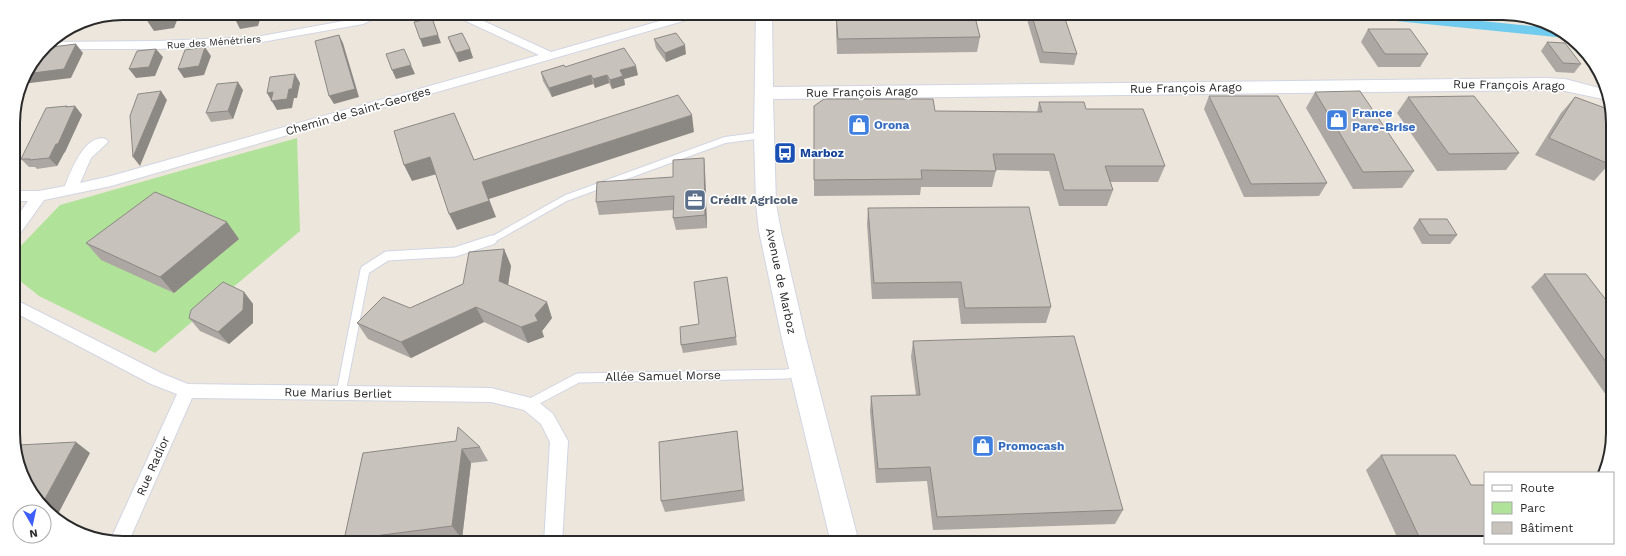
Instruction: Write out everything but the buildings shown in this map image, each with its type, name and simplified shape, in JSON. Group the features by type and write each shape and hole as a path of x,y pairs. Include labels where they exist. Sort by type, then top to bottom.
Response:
{"street":[{"name":"Rue des Ménétriers","path":"55,46 158,45 256,40 366,20"},
{"path":"472,20 550,56"},
{"name":"Chemin de Saint-Georges","path":"20,196 39,196 111,181 550,56 667,20"},
{"name":"Avenue de Marboz","path":"764,20 764,135 766,204 770,231 794,339 843,536"},
{"name":"Rue François Arago","path":"764,93 1546,84 1565,85 1602,94"},
{"path":"70,190 85,156 101,142"},
{"path":"20,223 39,196"},
{"name":"Rue Marius Berliet","path":"20,308 157,379 187,391 491,395 529,404 547,419 559,441 553,536"},
{"name":"Rue Radior","path":"121,536 187,391"}],"lane":[{"path":"341,393 365,270 387,256 455,252 491,241 566,198 725,140 764,135"},
{"name":"Allée Samuel Morse","path":"529,404 578,378 786,374 802,371"}],"green space":[{"path":"297,138 300,231 155,353 39,296 20,281 20,247 60,205"}],"water":[{"path":"1386,20 1473,20 1538,27 1560,37"}],"place":[{"name":"France Pare-Brise","path":"1337,120"},
{"name":"Orona","path":"859,125"},
{"name":"Marboz","path":"785,153"},
{"name":"Crédit Agricole","path":"695,200"},
{"name":"Promocash","path":"983,446"}]}
